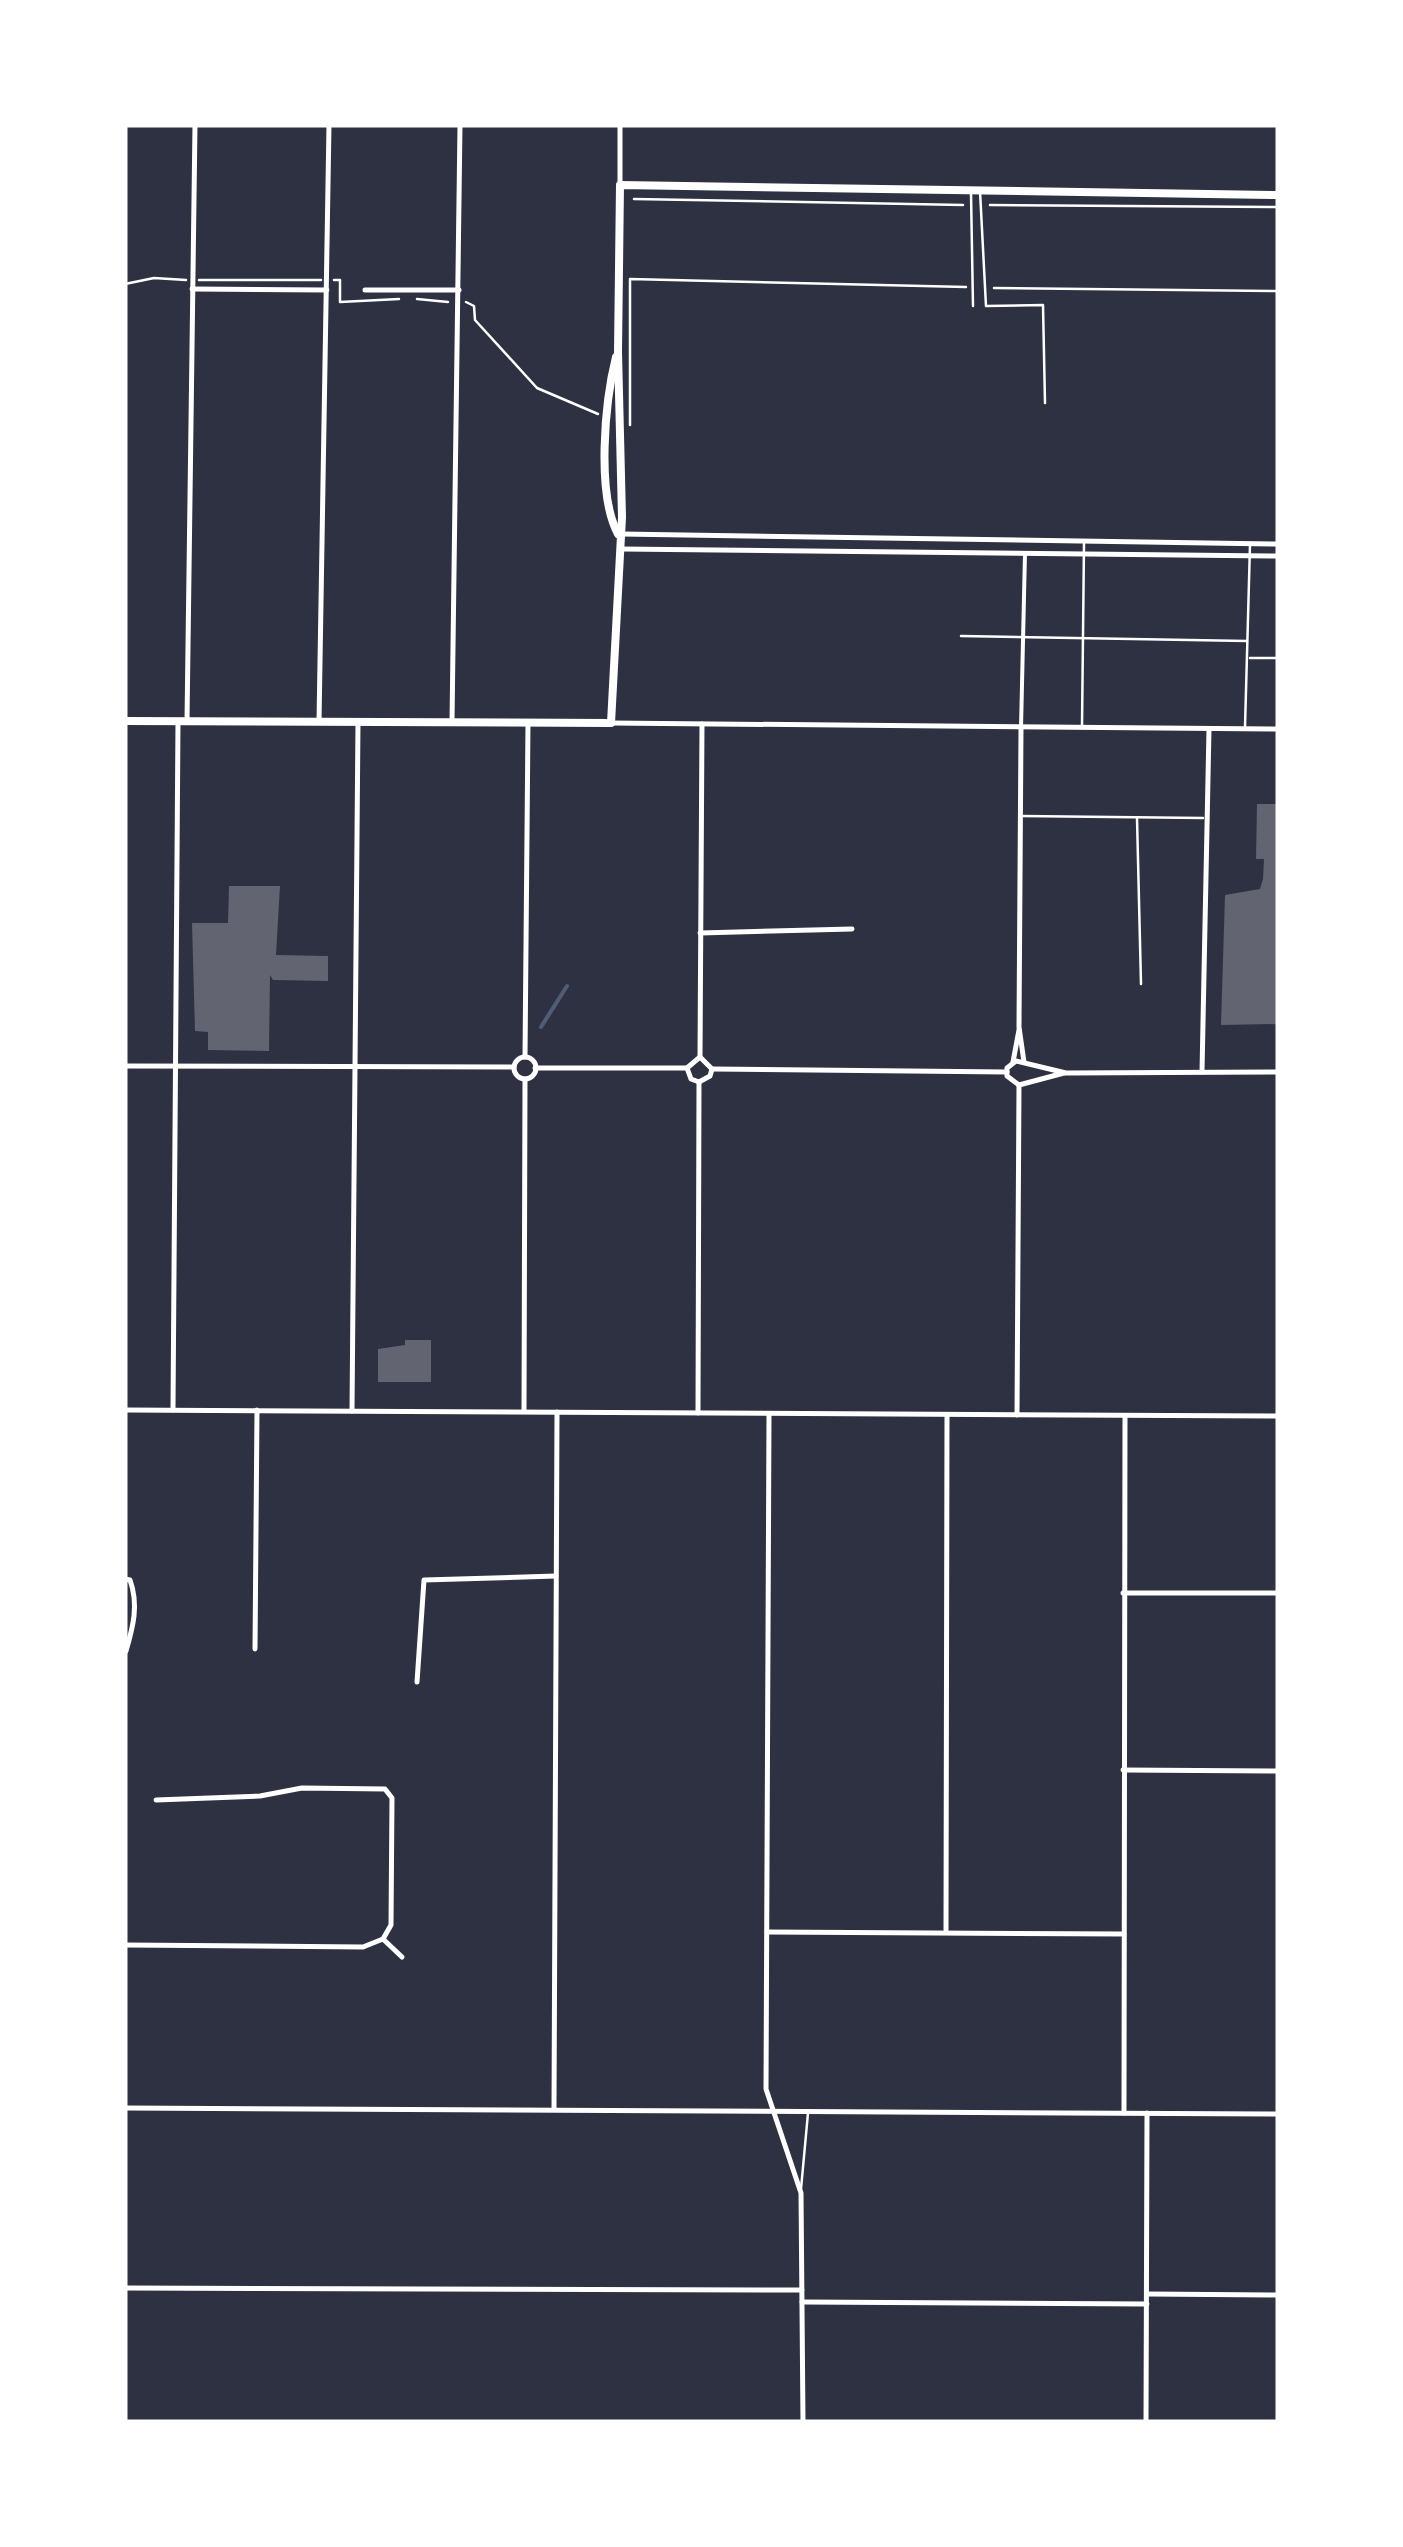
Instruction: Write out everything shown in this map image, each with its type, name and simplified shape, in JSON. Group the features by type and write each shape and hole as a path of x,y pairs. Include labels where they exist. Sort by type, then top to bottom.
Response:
{"main road":[{"path":"125,720 611,723 618,534 622,517 618,352 620,185 1278,194"},
{"path":"618,352 608,414 607,490 609,517 618,534"}],"street":[{"path":"173,1410 195,125"},
{"path":"319,722 328,125"},
{"path":"452,722 460,125"},
{"path":"620,125 620,185"},
{"path":"192,289 327,290"},
{"path":"365,290 458,290"},
{"path":"618,534 1278,544"},
{"path":"618,549 1278,556"},
{"path":"1017,1415 1022,1084 1031,1072 1020,1028 1025,552"},
{"path":"352,1411 358,722"},
{"path":"514,1068 525,1057 528,723"},
{"path":"611,723 1278,728"},
{"path":"702,724 700,1057 712,1069 1006,1072"},
{"path":"1202,1072 1209,729"},
{"path":"700,933 852,929"},
{"path":"1020,1028 1006,1072 1008,1080 1022,1084 1066,1073 1278,1072"},
{"path":"525,1057 536,1068 686,1068"},
{"path":"686,1068 692,1058 700,1057"},
{"path":"1012,1062 1066,1073"},
{"path":"125,1066 514,1068 525,1079"},
{"path":"524,1412 525,1079 536,1068"},
{"path":"686,1068 692,1079 699,1082"},
{"path":"699,1082 710,1076 712,1069"},
{"path":"698,1413 699,1082"},
{"path":"125,1410 1278,1416"},
{"path":"255,1649 257,1410"},
{"path":"554,2108 557,1412"},
{"path":"769,1414 766,2089 800,2192 802,2422"},
{"path":"946,1930 947,1414"},
{"path":"1124,1416 1124,2113"},
{"path":"418,1682 424,1580 556,1576"},
{"path":"125,1579 130,1580 135,1608 126,1652"},
{"path":"1124,1593 1278,1593"},
{"path":"1123,1770 1278,1771"},
{"path":"125,1945 363,1947 383,1939 391,1925 392,1798 388,1791 302,1788 260,1796 156,1800"},
{"path":"768,1932 1124,1934"},
{"path":"383,1939 402,1957"},
{"path":"125,2108 1278,2114"},
{"path":"1146,2113 1146,2422"},
{"path":"125,2288 802,2290"},
{"path":"1148,2294 1278,2294"},
{"path":"802,2302 1147,2304"}],"lane":[{"path":"973,306 976,190"},
{"path":"976,190 986,306 1043,305 1045,404"},
{"path":"1082,728 1084,541"},
{"path":"1246,729 1250,544"},
{"path":"961,636 1248,641"},
{"path":"1247,658 1278,658"},
{"path":"1020,816 1209,818"},
{"path":"1137,817 1141,984"},
{"path":"800,2192 808,2111"}],"path":[{"path":"634,199 963,206"},
{"path":"984,206 1278,207"},
{"path":"125,284 175,279"},
{"path":"630,442 630,279 968,287"},
{"path":"205,280 317,280"},
{"path":"992,288 1278,291"},
{"path":"469,302 474,306 474,320 537,388 603,415"}],"building":[{"path":"1257,804 1278,804 1278,1024 1221,1025 1225,895 1260,889 1263,879 1264,859 1256,859"},
{"path":"229,886 280,886 276,955 328,956 328,981 273,980 270,975 269,1051 208,1050 208,1032 195,1031 192,923 228,923"},
{"path":"405,1340 431,1340 431,1382 378,1382 378,1349 405,1345"}],"waterway":[{"path":"541,1027 567,986"}]}
